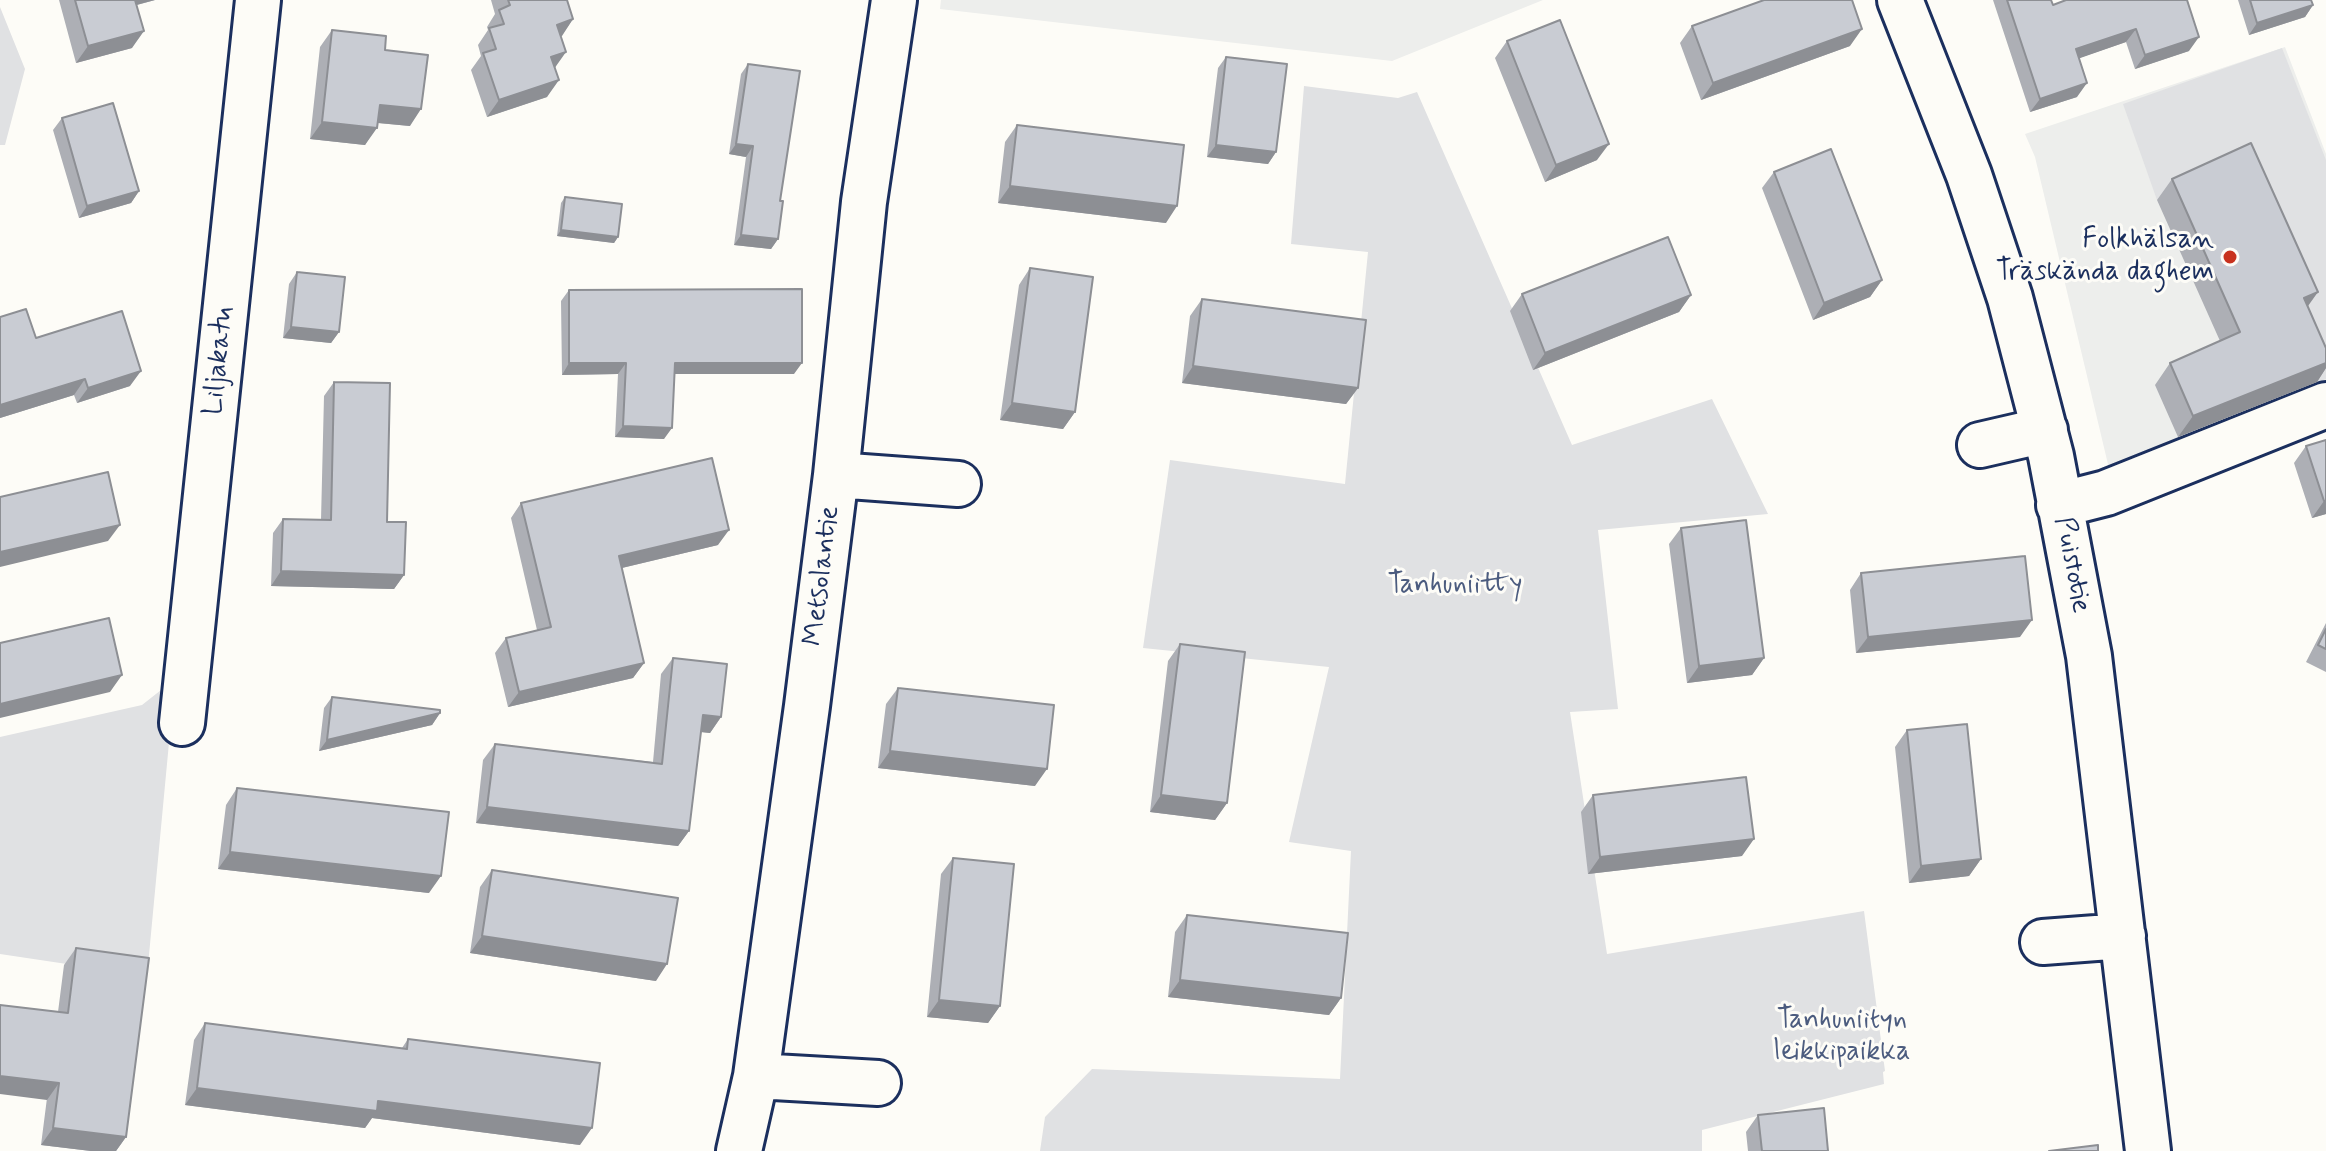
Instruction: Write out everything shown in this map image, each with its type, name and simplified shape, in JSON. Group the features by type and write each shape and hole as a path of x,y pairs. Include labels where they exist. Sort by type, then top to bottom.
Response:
{"street":[{"name":"Liljakatu","path":"182,723 258,0"},
{"name":"Metsolantie","path":"739,1151 756,1076 836,475 864,202 894,0"},
{"name":"Puistotie","path":"1900,0 1974,188 2010,298 2045,430 2089,656 2148,1151"},
{"path":"2059,505 2106,493 2326,405"},
{"path":"1980,445 2045,430"},
{"path":"836,475 958,484"},
{"path":"2043,942 2123,936"},
{"path":"756,1076 878,1083"}],"shaded area":[{"path":"941,0 1543,0 1392,61 940,9"},
{"path":"2285,47 2326,154 2326,392 2111,477 2035,157 2025,134"}],"green space":[{"path":"0,7 25,69 5,145 0,145"},
{"path":"2282,48 2326,160 2326,379 2317,382 2289,320 2236,164 2157,200 2123,104"},
{"name":"Tanhuniitty","path":"1304,86 1398,98 1417,92 1572,445 1712,399 1768,514 1598,530 1618,709 1570,712 1607,954 1864,911 1885,1071 1884,1084 1702,1130 1702,1151 1040,1151 1045,1117 1092,1069 1340,1079 1351,851 1289,842 1329,667 1143,648 1170,460 1345,484 1368,252 1291,244"},
{"path":"175,679 147,976 0,954 0,737 142,705"}],"building":[{"path":"75,0 135,0 144,31 88,46"},
{"path":"508,0 567,0 573,19 557,25 566,52 551,57 559,80 499,100 483,53 496,49 489,28 504,24 499,10 510,5"},
{"path":"1764,0 1852,0 1862,29 1713,83 1692,26"},
{"path":"2007,0 2051,0 2053,5 2066,0 2187,0 2199,37 2145,55 2136,29 2076,49 2087,83 2040,99"},
{"path":"2250,0 2311,0 2313,5 2257,23"},
{"path":"1560,20 1609,144 1556,165 1507,41"},
{"path":"332,30 386,36 385,50 428,55 421,109 380,105 377,128 322,122"},
{"path":"1226,57 1287,64 1276,152 1216,145"},
{"path":"748,64 800,71 780,201 783,201 778,239 741,235 753,146 736,144"},
{"path":"113,103 139,191 87,206 62,118"},
{"path":"1017,125 1184,145 1177,206 1010,186"},
{"name":"Folkhälsan Träskända daghem","path":"2251,143 2318,292 2304,298 2326,348 2326,363 2193,416 2170,363 2240,332 2172,179"},
{"path":"1831,149 1882,280 1824,303 1774,172"},
{"path":"565,197 622,204 618,237 561,230"},
{"path":"1668,237 1691,295 1545,353 1522,294"},
{"path":"1030,268 1093,277 1075,412 1012,403"},
{"path":"297,272 345,277 339,332 291,327"},
{"path":"802,289 802,363 675,363 672,428 623,426 626,363 569,363 569,290"},
{"path":"1202,299 1366,320 1358,388 1193,366"},
{"path":"26,309 36,338 122,311 141,371 88,388 85,379 0,405 0,317"},
{"path":"334,382 390,383 387,522 406,522 404,575 281,571 283,519 331,520"},
{"path":"2326,440 2326,501 2324,501 2306,446"},
{"path":"712,458 729,530 619,556 644,663 519,692 506,638 551,627 521,503"},
{"path":"108,472 120,525 0,552 0,497"},
{"path":"1746,520 1764,658 1699,666 1681,528"},
{"path":"2025,556 2032,620 1868,637 1861,573"},
{"path":"109,618 122,675 0,704 0,643"},
{"path":"2326,629 2326,649 2318,645"},
{"path":"1180,644 1245,652 1227,803 1161,795"},
{"path":"673,658 727,664 721,717 703,715 689,831 487,807 495,744 662,764"},
{"path":"898,688 1054,705 1047,769 890,751"},
{"path":"332,697 440,710 440,713 327,740"},
{"path":"1967,724 1981,859 1921,866 1907,730"},
{"path":"1746,777 1754,839 1600,857 1593,795"},
{"path":"237,788 449,812 441,876 230,852"},
{"path":"953,858 1014,864 1000,1006 939,1000"},
{"path":"492,870 678,898 667,964 482,936"},
{"path":"1187,915 1348,933 1341,998 1180,980"},
{"path":"76,948 149,958 126,1137 53,1128 59,1083 0,1076 0,1005 68,1013"},
{"path":"205,1023 407,1049 408,1039 600,1063 592,1128 378,1101 377,1111 197,1088"},
{"path":"1824,1108 1828,1151 1762,1151 1758,1115"},
{"path":"2098,1145 2098,1151 2049,1151"}],"place":[{"name":"Folkhälsan Träskända daghem","path":"2230,257"}],"park label":[{"name":"Tanhuniityn leikkipaikka","path":"1842,1037"}]}
